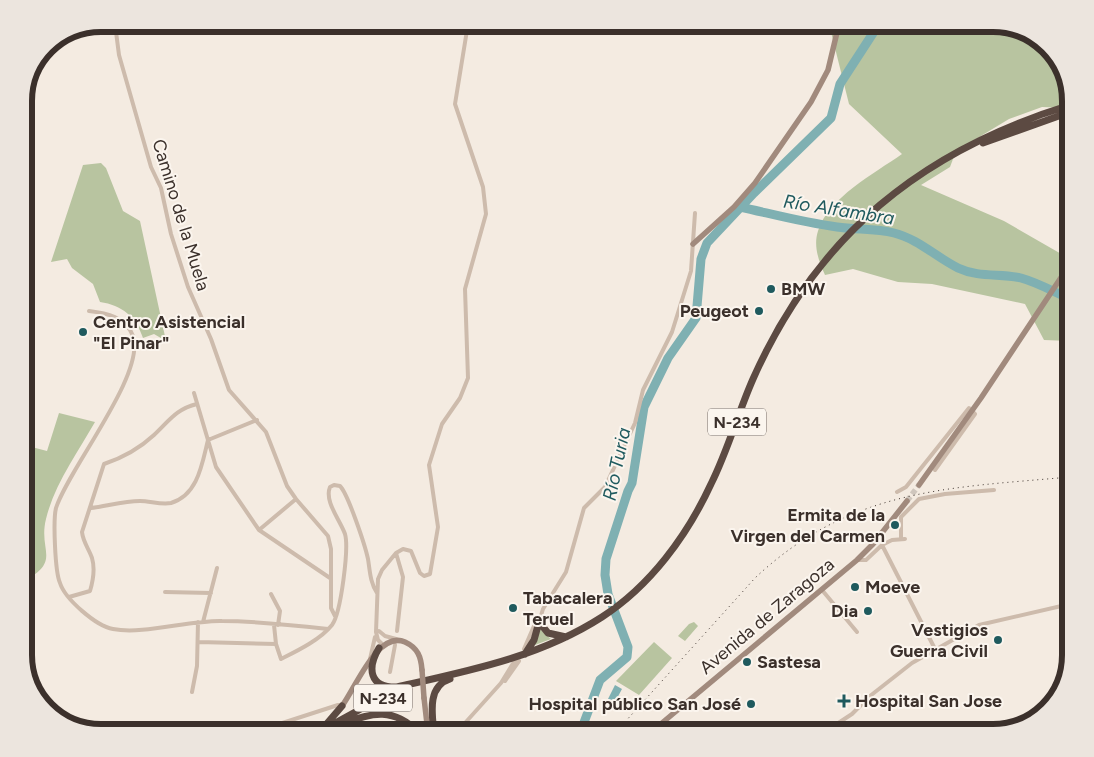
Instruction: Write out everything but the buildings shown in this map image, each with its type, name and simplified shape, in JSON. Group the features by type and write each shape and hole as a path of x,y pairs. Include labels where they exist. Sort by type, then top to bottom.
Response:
{"highway":[{"name":"N-234","path":"334,724 394,693 438,678 520,656 566,637 602,617 621,602 657,568 695,516 712,483 752,382 781,322 815,272 846,236 911,180 966,145 1062,108"},
{"name":"N-234","path":"937,163 1003,134 1062,115"},
{"path":"539,619 548,633 566,637"},
{"path":"520,656 531,646 539,619"},
{"path":"381,646 372,669 375,680 381,684 397,687 438,678"},
{"path":"433,724 432,700 441,682 500,662"},
{"path":"326,724 342,706"},
{"path":"340,724 365,715 381,714 399,718 407,724"}],"main road":[{"path":"693,244 734,207 755,183 811,102 828,70 837,32"},
{"path":"919,485 973,410 1062,276"},
{"name":"Avenida de Zaragoza","path":"661,724 857,560 907,501"},
{"path":"342,706 381,646 390,640 415,648 420,657 427,724"}],"street":[{"name":"Camino de la Muela","path":"116,32 118,55 151,167 161,188 171,234 188,287 211,338 229,390 269,436 280,470 296,499 328,536 331,549 331,608 335,616"},
{"path":"381,646 377,630 377,593 382,570 396,553 408,549 413,555 420,573 424,576 430,574 438,527 429,474 431,454 442,424 460,398 468,378 465,289 486,214 483,187 455,104 467,32"},
{"path":"539,619 566,572 584,508 603,489 635,423 644,390 672,332 691,271 695,213"},
{"path":"89,311 112,315 122,322 131,330 135,346 130,369 56,508 54,520 59,582 69,597 98,622 112,629 128,630 222,621 328,629"},
{"path":"194,393 216,467 259,530 330,578"},
{"path":"69,597 90,591 93,582 93,559 83,539 82,532 104,464 129,453 153,437 183,407 197,404"},
{"path":"897,492 906,487 969,408 973,410 975,414 935,470"},
{"path":"208,440 257,420"},
{"path":"91,508 140,501 170,503 181,498 190,492 196,482 208,440"},
{"path":"272,594 280,611 276,625 276,644 281,659 312,641 334,623 348,547 345,533 328,495 328,489 334,485 340,486 347,496 368,558 372,585 377,593"},
{"name":"Avenida de Zaragoza","path":"857,560 866,560 888,541 903,539 901,516 919,499 945,494 994,490"},
{"path":"259,530 296,499"},
{"path":"882,545 936,651"},
{"path":"396,553 403,577 397,631"},
{"path":"203,622 217,568"},
{"path":"822,590 857,632"},
{"path":"165,592 211,593"},
{"path":"838,724 900,672 984,623 1062,606"},
{"path":"192,692 199,642 198,622"},
{"path":"377,630 396,642 390,672"},
{"path":"368,665 377,630"},
{"path":"199,642 276,644"},
{"path":"464,724 501,684 520,656"},
{"path":"279,724 338,705 342,706"}],"green space":[{"path":"831,32 1001,33 1019,38 1031,44 1044,56 1050,63 1059,84 1062,108 1042,107 1009,119 956,151 950,167 921,185 1004,221 1062,254 1062,341 1044,340 1025,304 932,284 898,282 853,269 825,275 816,248 818,231 823,219 842,197 854,187 902,154 849,104"},
{"path":"101,163 106,168 123,211 140,221 166,341 154,334 143,338 136,324 127,313 115,306 100,302 93,284 72,268 67,259 51,262 83,165"},
{"path":"59,413 95,422 67,469 50,506 44,530 46,561 33,576 33,447 47,451"},
{"path":"694,622 698,626 685,641 678,636 689,624"},
{"path":"540,629 551,639 535,645 534,644"},
{"path":"654,642 672,658 639,695 616,681"}],"water":[{"path":"615,685 622,689 615,702 608,699"}],"waterway":[{"name":"Río Turia","path":"583,724 600,680 627,657 628,647 608,594 605,575 606,559 632,483 644,407 668,358 696,318 701,259 707,243 754,193 831,118 840,84 874,32"},
{"name":"Río Alfambra","path":"740,207 801,221 894,233 911,239 950,264 966,271 1021,278 1062,295"}],"tunnel":[{"path":"907,501 919,485"}],"railway":[{"path":"623,724 755,578 791,548 828,526 865,509 903,498 942,490 1062,478"}],"place":[{"name":"BMW","path":"771,289"},
{"name":"Peugeot","path":"759,311"},
{"name":"Centro Asistencial \"El Pinar\"","path":"83,332"},
{"name":"Ermita de la Virgen del Carmen","path":"895,525"},
{"name":"Moeve","path":"855,587"},
{"name":"Tabacalera Teruel","path":"513,608"},
{"name":"Dia","path":"868,611"},
{"name":"Vestigios Guerra Civil","path":"998,640"},
{"name":"Sastesa","path":"747,662"},
{"name":"Hospital San Jose","path":"844,701"},
{"name":"Hospital público San José","path":"751,704"}]}
